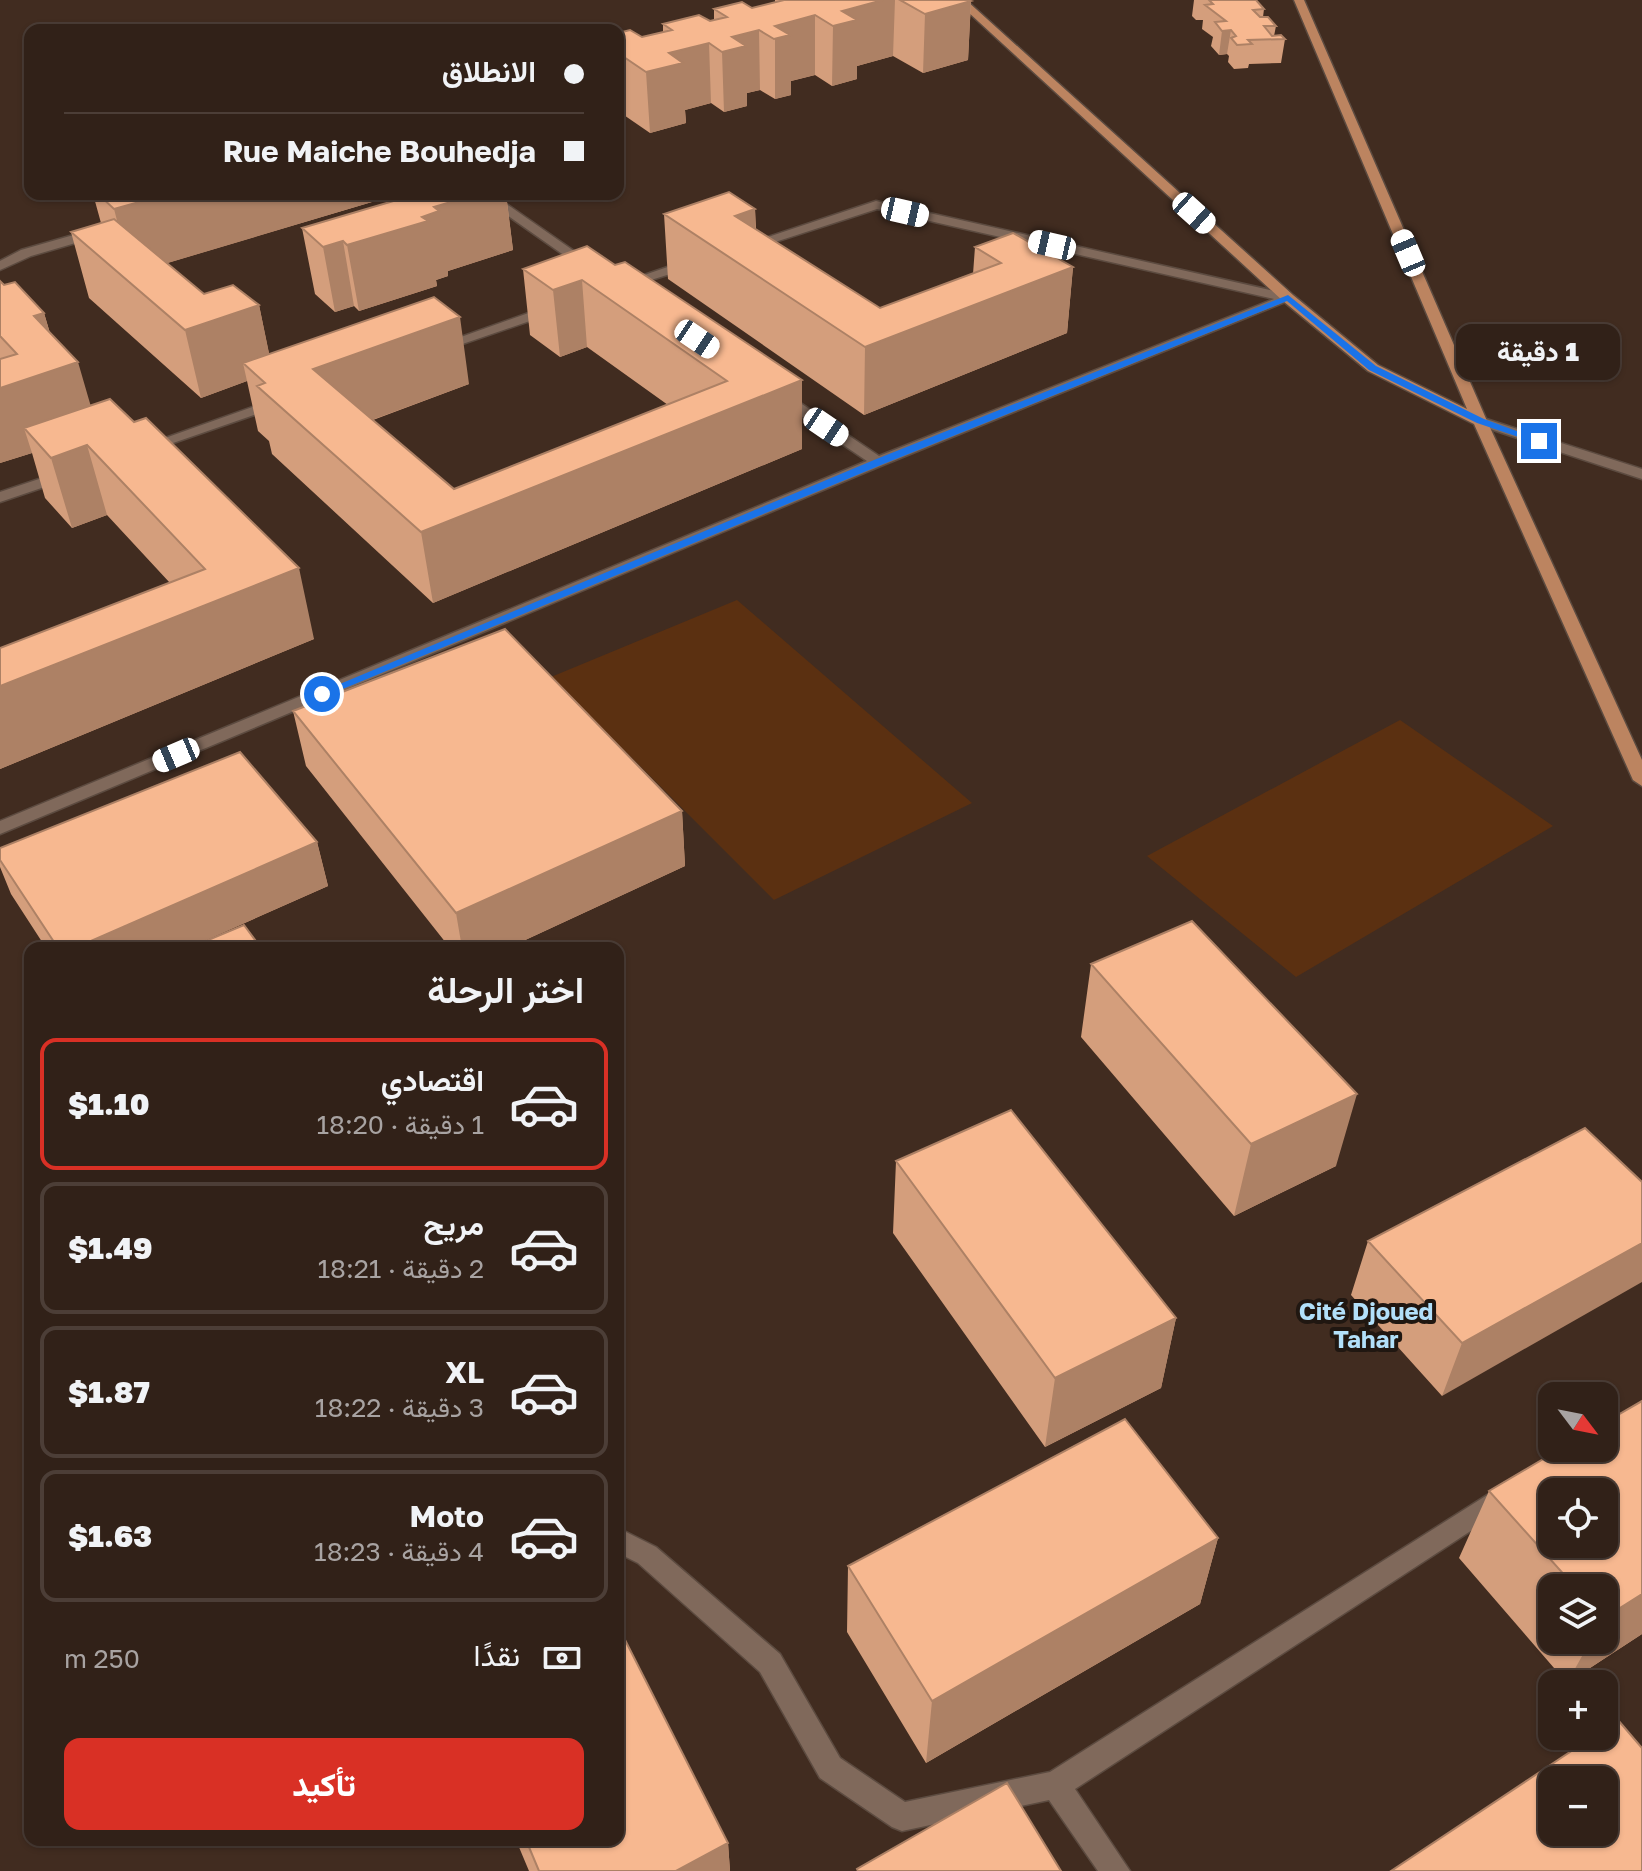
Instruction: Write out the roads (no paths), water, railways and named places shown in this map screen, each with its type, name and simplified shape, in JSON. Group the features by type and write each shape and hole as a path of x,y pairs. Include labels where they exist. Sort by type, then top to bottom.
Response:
{"main road":[{"path":"960,0 1288,298 1373,368 1480,421"},
{"path":"1299,0 1480,421 1642,780"}],"street":[{"path":"491,200 618,291 701,260"},
{"path":"728,252 876,205 1288,298"},
{"path":"0,266 26,253 113,228"},
{"path":"0,828 878,462 1288,298"},
{"path":"423,353 574,302"},
{"path":"774,392 878,462"},
{"path":"136,451 287,399"},
{"path":"1480,421 1642,474"},
{"path":"0,497 75,471"},
{"path":"624,1543 647,1555 770,1663 830,1768 902,1817 1055,1785 1524,1483"},
{"path":"1055,1785 1115,1871"}],"district":[{"name":"Cité Djoued Tahar","path":"1366,1324"}]}
